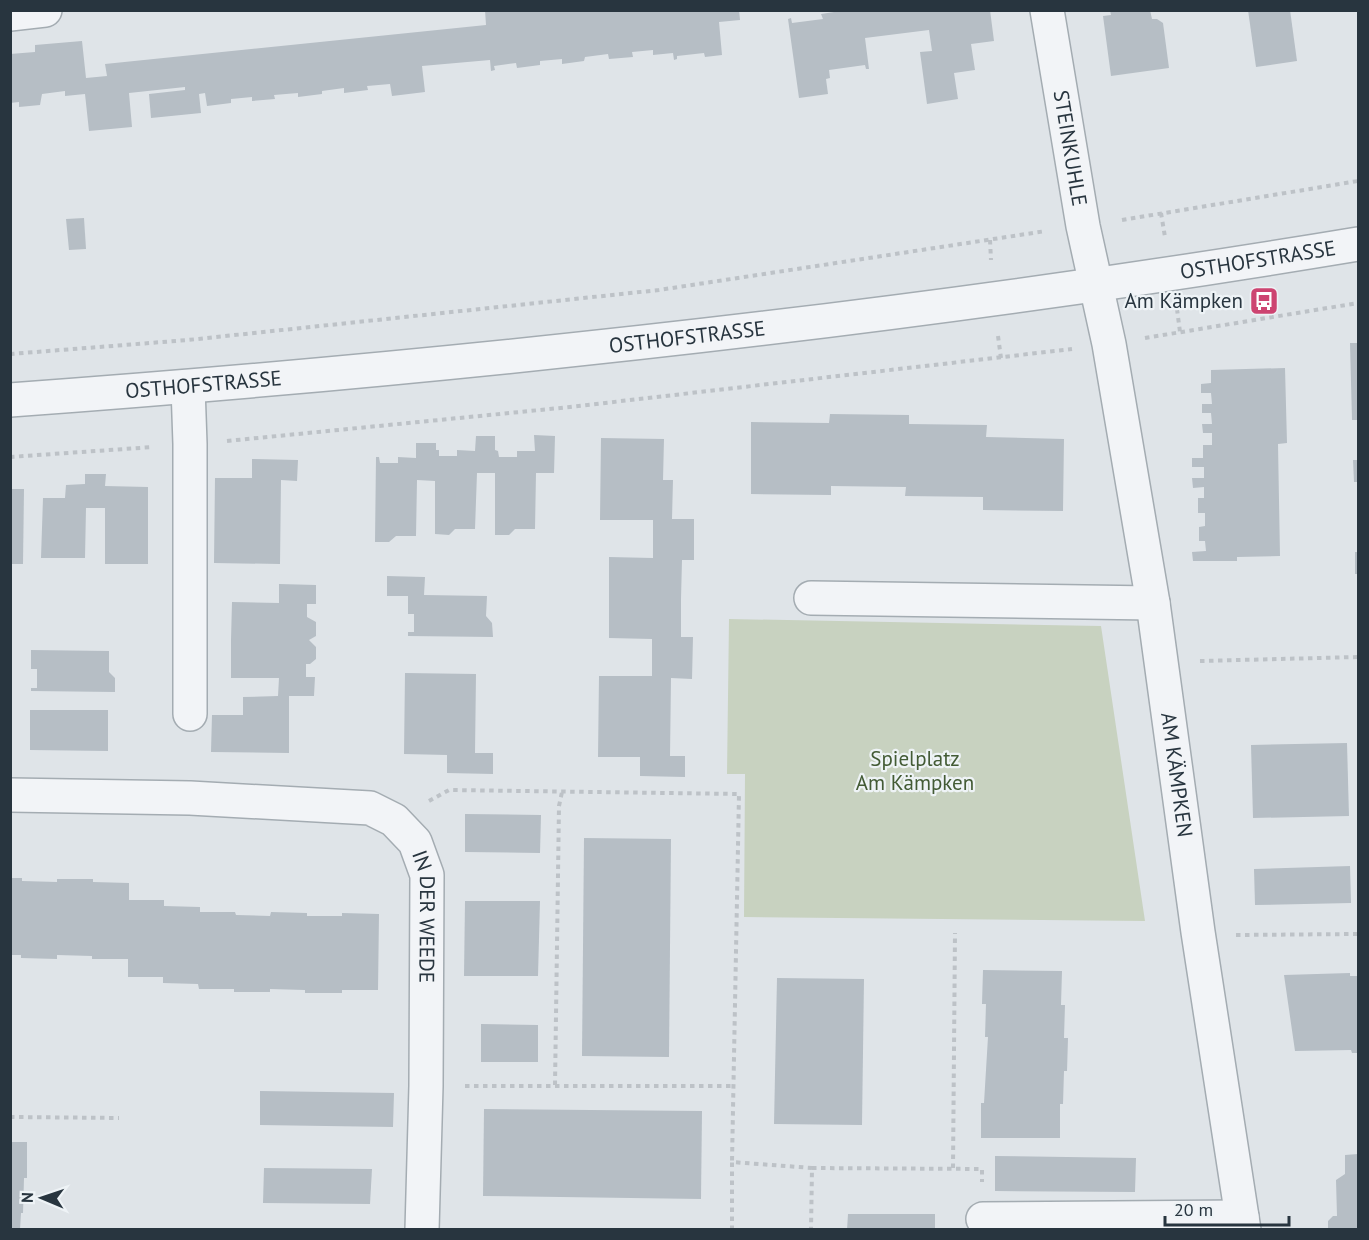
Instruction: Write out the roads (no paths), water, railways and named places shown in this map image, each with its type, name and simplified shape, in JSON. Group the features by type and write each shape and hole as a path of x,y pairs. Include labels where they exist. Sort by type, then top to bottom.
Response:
{"street":[{"path":"10,14 45,10"},
{"name":"STEINKUHLE","path":"1047,10 1095,285"},
{"name":"OSTHOFSTRASSE","path":"10,400 188,387 668,340 1095,285 1359,244"},
{"name":"AM KÄMPKEN","path":"1095,285 1109,344 1163,665 1198,932 1243,1223"},
{"path":"188,387 190,714"},
{"path":"811,598 1153,603"},
{"name":"IN DER WEEDE","path":"10,795 190,798 370,808 394,820 415,842 427,875 426,1086 422,1230"},
{"path":"982,1219 1243,1223"}],"place":[{"name":"Am Kämpken","path":"1264,301"}],"park label":[{"name":"Spielplatz Am Kämpken","path":"915,771"}]}
